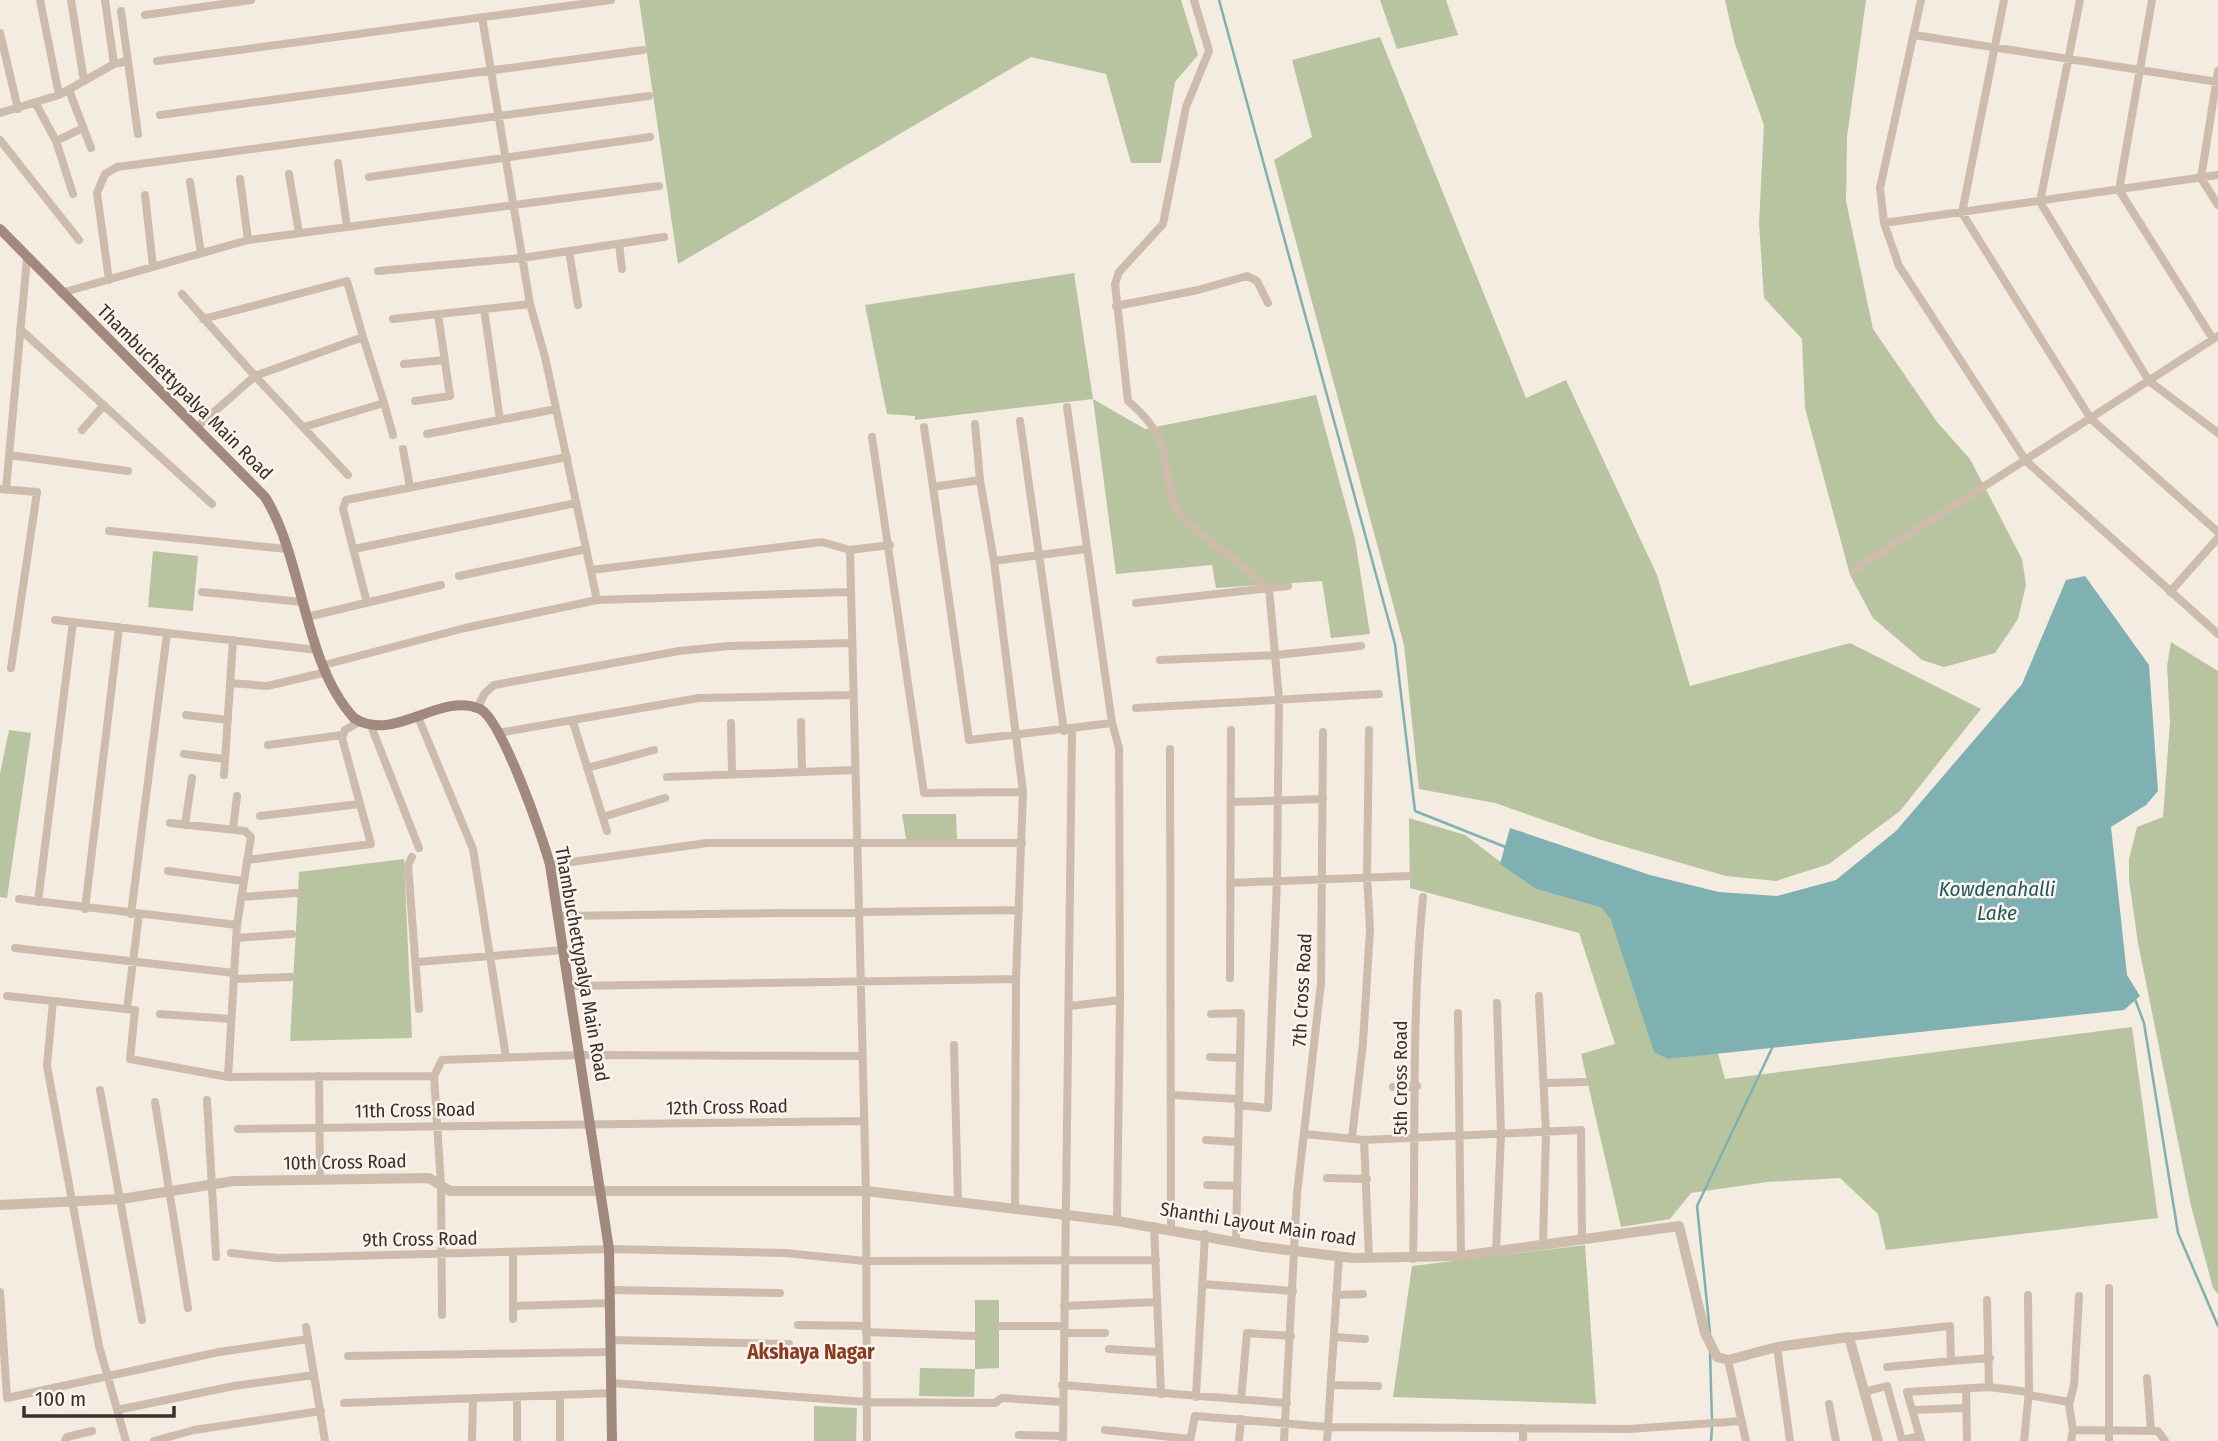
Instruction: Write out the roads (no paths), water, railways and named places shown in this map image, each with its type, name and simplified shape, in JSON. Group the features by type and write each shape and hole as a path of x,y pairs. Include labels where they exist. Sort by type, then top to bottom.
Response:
{"main road":[{"name":"Thambuchettypalya Main Road","path":"0,229 61,293 198,426 265,497 287,549 317,650 346,708 359,722"},
{"path":"359,722 371,726 460,706 477,708"},
{"name":"Thambuchettypalya Main Road","path":"477,708 489,717 498,733 530,804 550,865 609,1249 612,1441"}],"street":[{"path":"40,0 59,95"},
{"path":"71,0 84,81"},
{"path":"105,0 114,64"},
{"path":"145,15 251,0"},
{"path":"157,61 611,0"},
{"path":"1172,1095 1268,1108 1278,880 1279,699 1269,588 1183,519 1173,504 1161,443 1143,413 1128,401 1116,306 1115,284 1119,272 1163,224 1186,107 1194,80 1207,60 1207,36 1194,0"},
{"path":"1921,0 1880,188 1884,223 1899,266 2026,461 2218,634"},
{"path":"2004,0 1962,213 2091,419 2218,532"},
{"path":"2080,0 2066,59 2040,202 2149,381 2218,433"},
{"path":"1854,570 2215,338 2119,190 2152,0"},
{"path":"121,11 138,134"},
{"path":"482,17 530,304 556,409 597,600"},
{"path":"0,33 18,109"},
{"path":"1914,35 2217,82"},
{"path":"160,116 643,50"},
{"path":"0,113 59,95 114,64 128,61"},
{"path":"2218,71 2201,178 2218,205"},
{"path":"69,90 91,148"},
{"path":"109,280 97,193 105,174 117,167 649,96"},
{"path":"36,104 56,141 73,194"},
{"path":"56,141 83,128"},
{"path":"369,177 650,137"},
{"path":"0,140 79,240"},
{"path":"338,163 347,227"},
{"path":"289,174 299,233"},
{"path":"1884,223 2218,175"},
{"path":"240,179 248,240"},
{"path":"190,182 201,253"},
{"path":"61,293 248,240 659,186"},
{"path":"145,195 153,266"},
{"path":"378,271 522,258 664,237"},
{"path":"619,244 622,269"},
{"path":"569,251 578,305"},
{"path":"11,668 37,492 3,489 9,455 27,258"},
{"path":"1116,306 1198,290 1247,276 1257,281 1268,303"},
{"path":"203,319 347,281 393,435"},
{"path":"182,295 348,475"},
{"path":"393,319 530,304"},
{"path":"484,309 500,420"},
{"path":"415,401 450,396 438,314"},
{"path":"20,329 212,504"},
{"path":"198,426 255,376 363,337"},
{"path":"404,365 445,360"},
{"path":"303,427 384,404"},
{"path":"82,430 104,405"},
{"path":"1068,407 1085,549 1112,723 1119,748 1117,1221"},
{"path":"427,433 556,409"},
{"path":"1019,1434 1062,1439 1063,1258 1070,1006 1068,730 1020,421"},
{"path":"975,424 980,480 994,561 1023,792 1016,979 1015,1208"},
{"path":"924,426 969,740 1112,723"},
{"path":"872,437 890,545 924,793 1023,792"},
{"path":"403,449 411,487"},
{"path":"9,455 128,471"},
{"path":"366,603 343,509 346,500 566,457"},
{"path":"933,487 980,480"},
{"path":"354,549 576,503"},
{"path":"109,531 287,549"},
{"path":"2170,592 2218,538"},
{"path":"590,570 822,542 850,550 890,545"},
{"path":"459,576 586,549"},
{"path":"994,561 1085,549"},
{"path":"850,550 850,643 866,1191 867,1441"},
{"path":"307,617 441,585"},
{"path":"1136,603 1288,586"},
{"path":"230,683 263,687 465,628 597,600 849,592"},
{"path":"202,593 303,602"},
{"path":"55,620 317,650"},
{"path":"38,902 73,622"},
{"path":"85,909 118,627"},
{"path":"127,1009 167,633"},
{"path":"224,775 233,640"},
{"path":"477,708 485,692 495,685 680,651 729,646 850,643"},
{"path":"1160,660 1362,646"},
{"path":"1136,709 1379,694"},
{"path":"498,733 706,697 852,695"},
{"path":"186,715 228,720"},
{"path":"418,717 470,839 506,1056"},
{"path":"268,745 342,735 359,722"},
{"path":"573,722 607,831"},
{"path":"801,722 802,772"},
{"path":"731,723 732,775"},
{"path":"371,726 419,848"},
{"path":"1230,978 1231,730"},
{"path":"1352,1137 1363,1043 1370,929 1367,876 1369,730"},
{"name":"7th Cross Road","path":"1284,1441 1297,1194 1321,983 1323,732"},
{"path":"247,860 371,844 342,735"},
{"path":"1170,749 1171,1228"},
{"path":"587,768 654,750"},
{"path":"184,754 225,759"},
{"path":"667,777 854,770"},
{"path":"185,825 192,778"},
{"path":"233,829 237,796"},
{"path":"603,817 665,798"},
{"path":"1231,802 1324,799"},
{"path":"260,816 359,804"},
{"path":"170,823 233,829 245,831 251,836 237,925 228,1077"},
{"path":"550,865 699,844 856,841 1022,843"},
{"path":"412,857 408,865 419,1009"},
{"path":"168,871 243,881"},
{"path":"1230,883 1409,876"},
{"path":"241,897 296,893"},
{"name":"5th Cross Road","path":"1413,1259 1417,1086 1415,1029 1423,897"},
{"path":"19,899 85,909 237,925"},
{"path":"558,916 1019,910"},
{"path":"236,938 292,934"},
{"path":"15,948 234,976 291,977"},
{"path":"416,961 564,950"},
{"path":"570,986 1016,979"},
{"path":"7,996 135,1010 130,1059 228,1077 434,1076"},
{"path":"1539,996 1546,1132 1543,1244"},
{"path":"53,1000 47,1066 71,1203 108,1377 126,1441"},
{"path":"1070,1006 1120,1000"},
{"path":"1496,1251 1501,1134 1497,1003"},
{"path":"1211,1014 1241,1013 1236,1240"},
{"path":"1458,1013 1461,1256"},
{"path":"160,1014 231,1019"},
{"path":"954,1045 958,1202"},
{"path":"442,1315 440,1185 434,1076 442,1060 580,1055 862,1056"},
{"path":"1210,1057 1240,1058"},
{"path":"318,1076 320,1178"},
{"path":"1545,1083 1585,1082"},
{"path":"1393,1087 1417,1086"},
{"path":"100,1090 142,1320"},
{"path":"207,1100 216,1257"},
{"path":"155,1102 188,1308"},
{"name":"12th Cross Road","path":"591,1124 864,1122"},
{"name":"11th Cross Road","path":"238,1129 591,1124"},
{"path":"1305,1134 1364,1140 1581,1130 1582,1240"},
{"path":"1206,1140 1238,1142"},
{"path":"1364,1140 1369,1258"},
{"name":"10th Cross Road","path":"0,1205 121,1199 211,1184 320,1178 429,1178 450,1191 601,1189"},
{"path":"1327,1178 1367,1179"},
{"path":"1207,1185 1237,1186"},
{"name":"Shanthi Layout Main road","path":"601,1189 866,1191 1171,1228 1263,1247 1369,1258 1461,1256 1679,1226 1705,1334 1717,1357 1728,1360 1746,1441"},
{"path":"1154,1226 1161,1394"},
{"path":"1196,1397 1205,1234"},
{"name":"9th Cross Road","path":"231,1253 277,1258 609,1249 785,1253 866,1261 1156,1259"},
{"path":"513,1253 513,1320"},
{"path":"1327,1441 1339,1256"},
{"path":"1202,1284 1293,1291"},
{"path":"2109,1289 2109,1441"},
{"path":"611,1290 780,1293"},
{"path":"0,1292 6,1398 219,1352 308,1339"},
{"path":"1336,1295 1363,1294"},
{"path":"2024,1441 2029,1394 2028,1295"},
{"path":"2071,1441 2073,1430 2069,1402 2074,1385 2079,1296"},
{"path":"1987,1300 1989,1387"},
{"path":"1064,1306 1157,1302"},
{"path":"513,1306 611,1303"},
{"path":"798,1325 975,1336"},
{"path":"1001,1326 1105,1333"},
{"path":"1728,1360 1777,1348 1950,1326 1951,1360"},
{"path":"306,1327 325,1441"},
{"path":"1241,1400 1247,1334 1291,1336"},
{"path":"1334,1337 1366,1339"},
{"path":"1849,1337 1878,1441"},
{"path":"348,1356 611,1346 789,1344"},
{"path":"1777,1348 1790,1441"},
{"path":"1109,1349 1159,1352"},
{"path":"1887,1367 1990,1358"},
{"path":"117,1410 234,1385 314,1375"},
{"path":"2147,1378 2151,1430"},
{"path":"1331,1384 1378,1386"},
{"path":"1062,1385 1287,1403"},
{"path":"1864,1392 1888,1386 1902,1440 1920,1438 1907,1392 1989,1387 2069,1402"},
{"path":"344,1403 559,1395 612,1388 867,1402 995,1403 1002,1398 1063,1402"},
{"path":"1966,1389 1967,1441"},
{"path":"559,1395 560,1441"},
{"path":"517,1397 517,1441"},
{"path":"472,1441 473,1398"},
{"path":"1829,1404 1836,1441"},
{"path":"1913,1410 1965,1408"},
{"path":"154,1441 194,1430 321,1411"},
{"path":"1105,1430 1190,1440 1195,1416 1328,1427 1629,1429 1742,1422"},
{"path":"1239,1441 1241,1419"},
{"path":"1523,1428 1523,1441"},
{"path":"1629,1429 1629,1441"},
{"path":"2073,1430 2151,1430 2163,1434 2165,1441"},
{"path":"2136,1430 2136,1441"},
{"path":"65,1441 67,1437 92,1431"}],"water":[{"name":"Kowdenahalli Lake","path":"2085,576 2149,665 2158,791 2146,805 2111,827 2127,975 2140,996 2124,1010 1668,1059 1654,1052 1611,920 1602,908 1536,889 1500,864 1510,828 1650,875 1719,892 1777,896 1836,880 1896,831 2022,684 2066,580"}],"waterway":[{"path":"1219,0 1395,644 1415,811 1508,848"},
{"path":"2135,999 2144,1023 2178,1233 2218,1326"},
{"path":"1710,1333 1697,1206 1773,1046"},
{"path":"1710,1353 1712,1420"},
{"path":"1711,1441 1712,1427"}],"district":[{"name":"Akshaya Nagar","path":"811,1352"}]}
